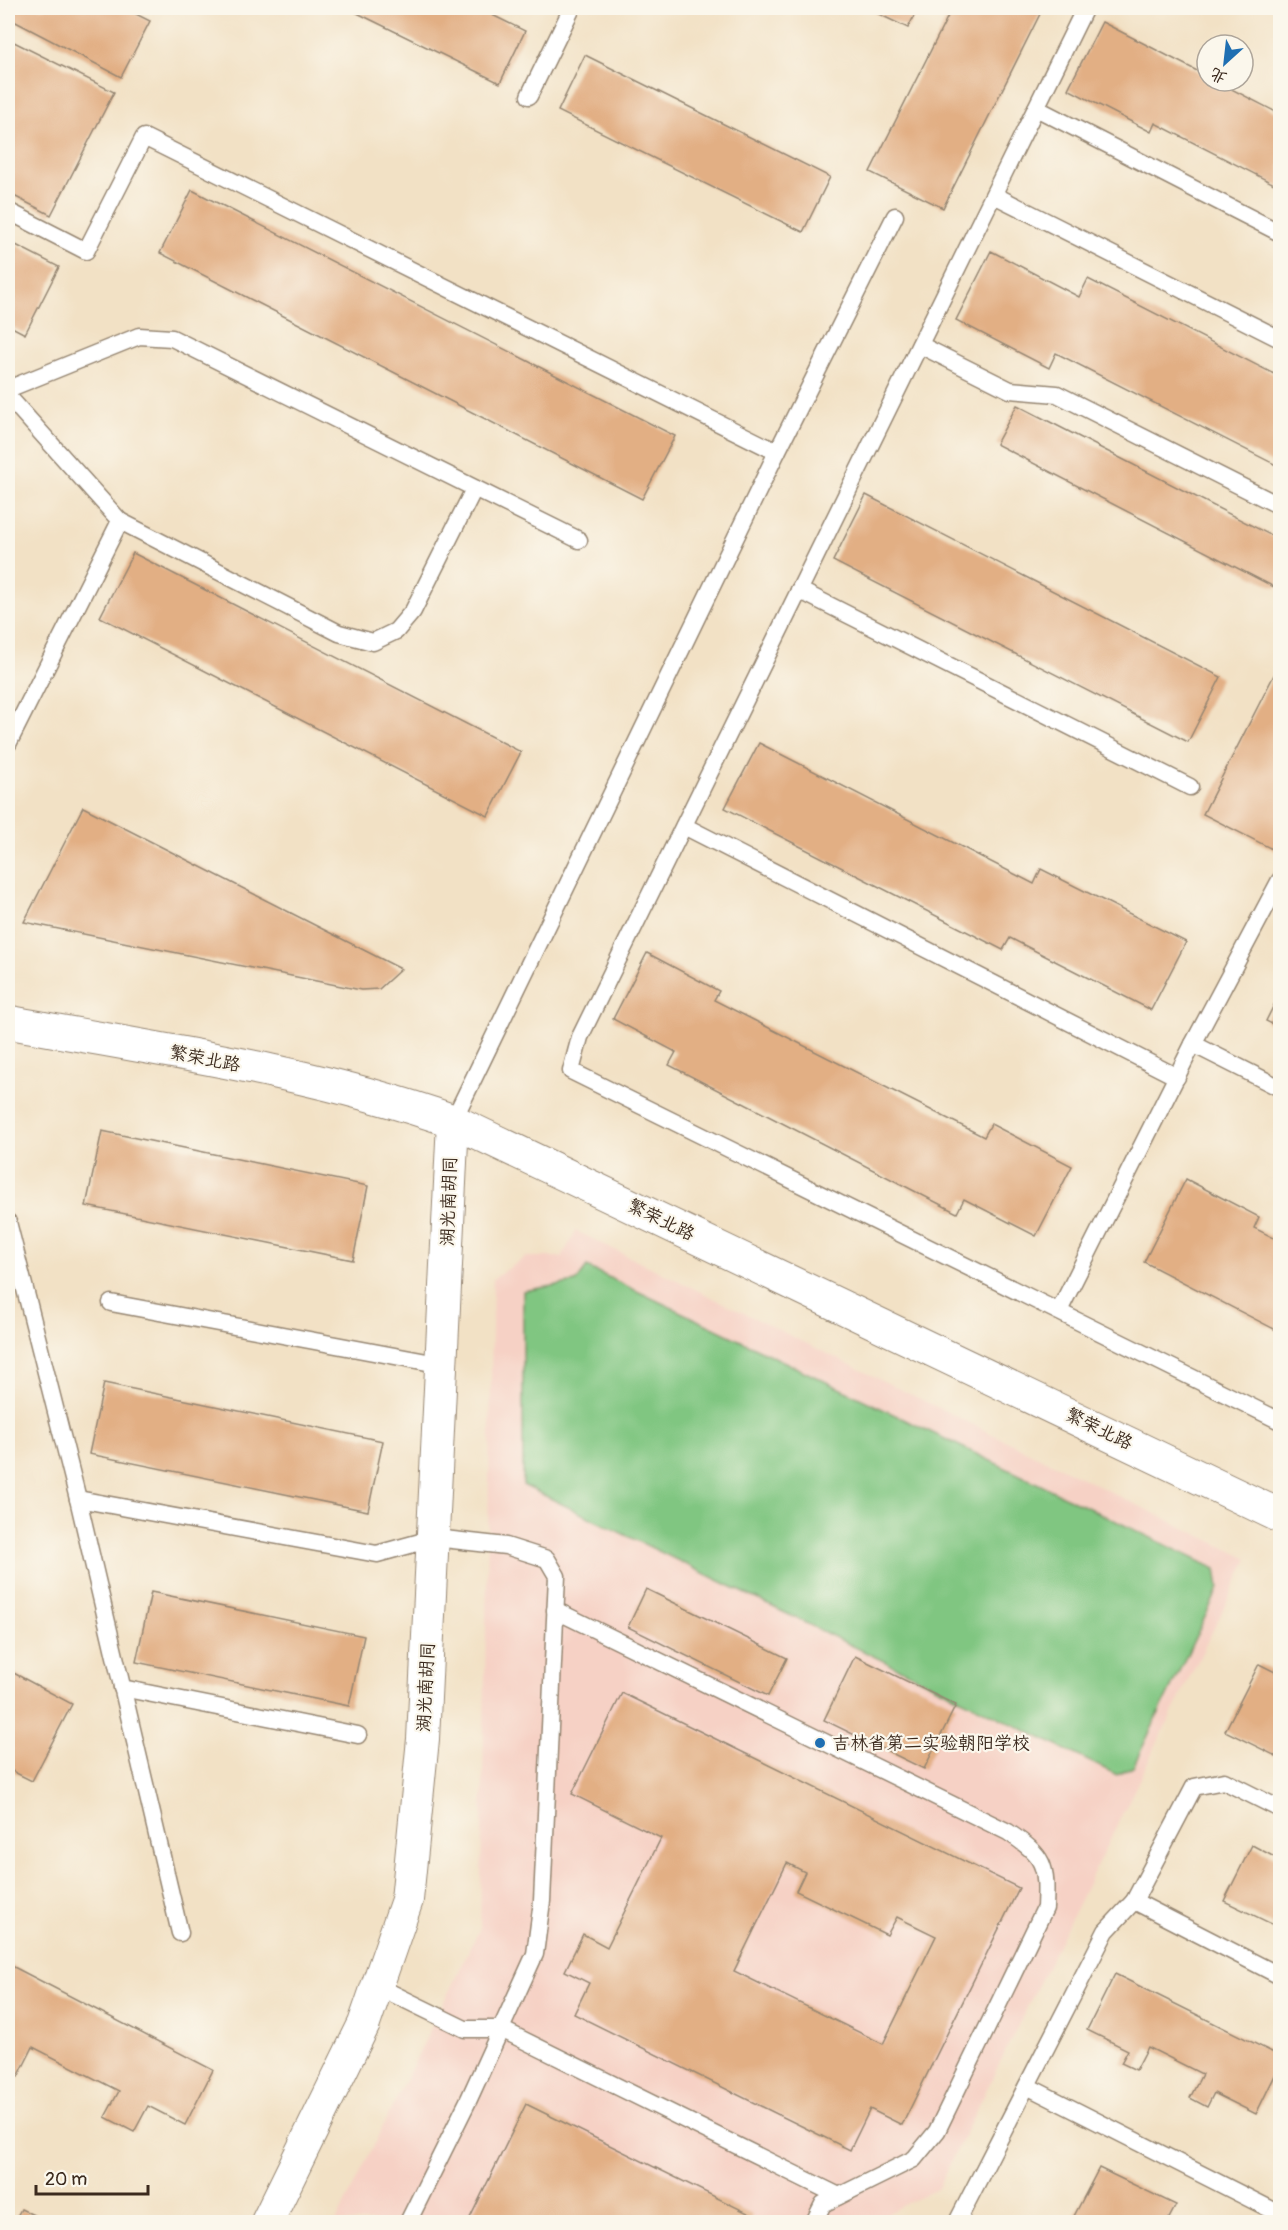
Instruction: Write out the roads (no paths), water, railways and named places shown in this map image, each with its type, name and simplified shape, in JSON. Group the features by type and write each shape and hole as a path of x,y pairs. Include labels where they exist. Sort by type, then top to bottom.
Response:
{"street":[{"name":"繁荣北路","path":"8,1022 329,1083 398,1102 453,1121 1281,1516"},
{"name":"湖光南胡同","path":"267,2223 364,2024 407,1900 423,1739 435,1538 453,1121"}],"lane":[{"path":"529,96 572,8"},
{"path":"1086,8 580,1037 571,1071 1281,1421"},
{"path":"1036,108 1281,233"},
{"path":"8,212 86,251 144,137 777,452"},
{"path":"994,195 1281,339"},
{"path":"453,1121 777,452 895,216"},
{"path":"8,389 139,336 172,338 579,540"},
{"path":"920,345 1010,390 1057,394 1281,506"},
{"path":"8,396 120,521 339,633 373,642 396,632 413,611 474,489"},
{"path":"8,744 120,521"},
{"path":"799,590 1190,787"},
{"path":"684,826 1177,1077"},
{"path":"1059,1311 1193,1044 1281,880"},
{"path":"1193,1044 1281,1088"},
{"path":"8,1222 78,1499 180,1933"},
{"path":"111,1303 443,1365"},
{"path":"78,1499 377,1554 435,1538 506,1546 546,1559 556,1576 542,1901 535,1954 408,2223"},
{"path":"555,1610 1008,1832 1036,1851 1046,1879 1045,1908 937,2131 914,2159 823,2204 814,2223"},
{"path":"122,1688 358,1735"},
{"path":"957,2223 1107,1931 1134,1901 1194,1787 1224,1780 1281,1809"},
{"path":"1134,1901 1281,1976"},
{"path":"377,1986 465,2029 501,2029 839,2196"},
{"path":"1027,2086 1281,2214"}],"place":[{"name":"吉林省第二实验朝阳学校","path":"820,1743"}]}
